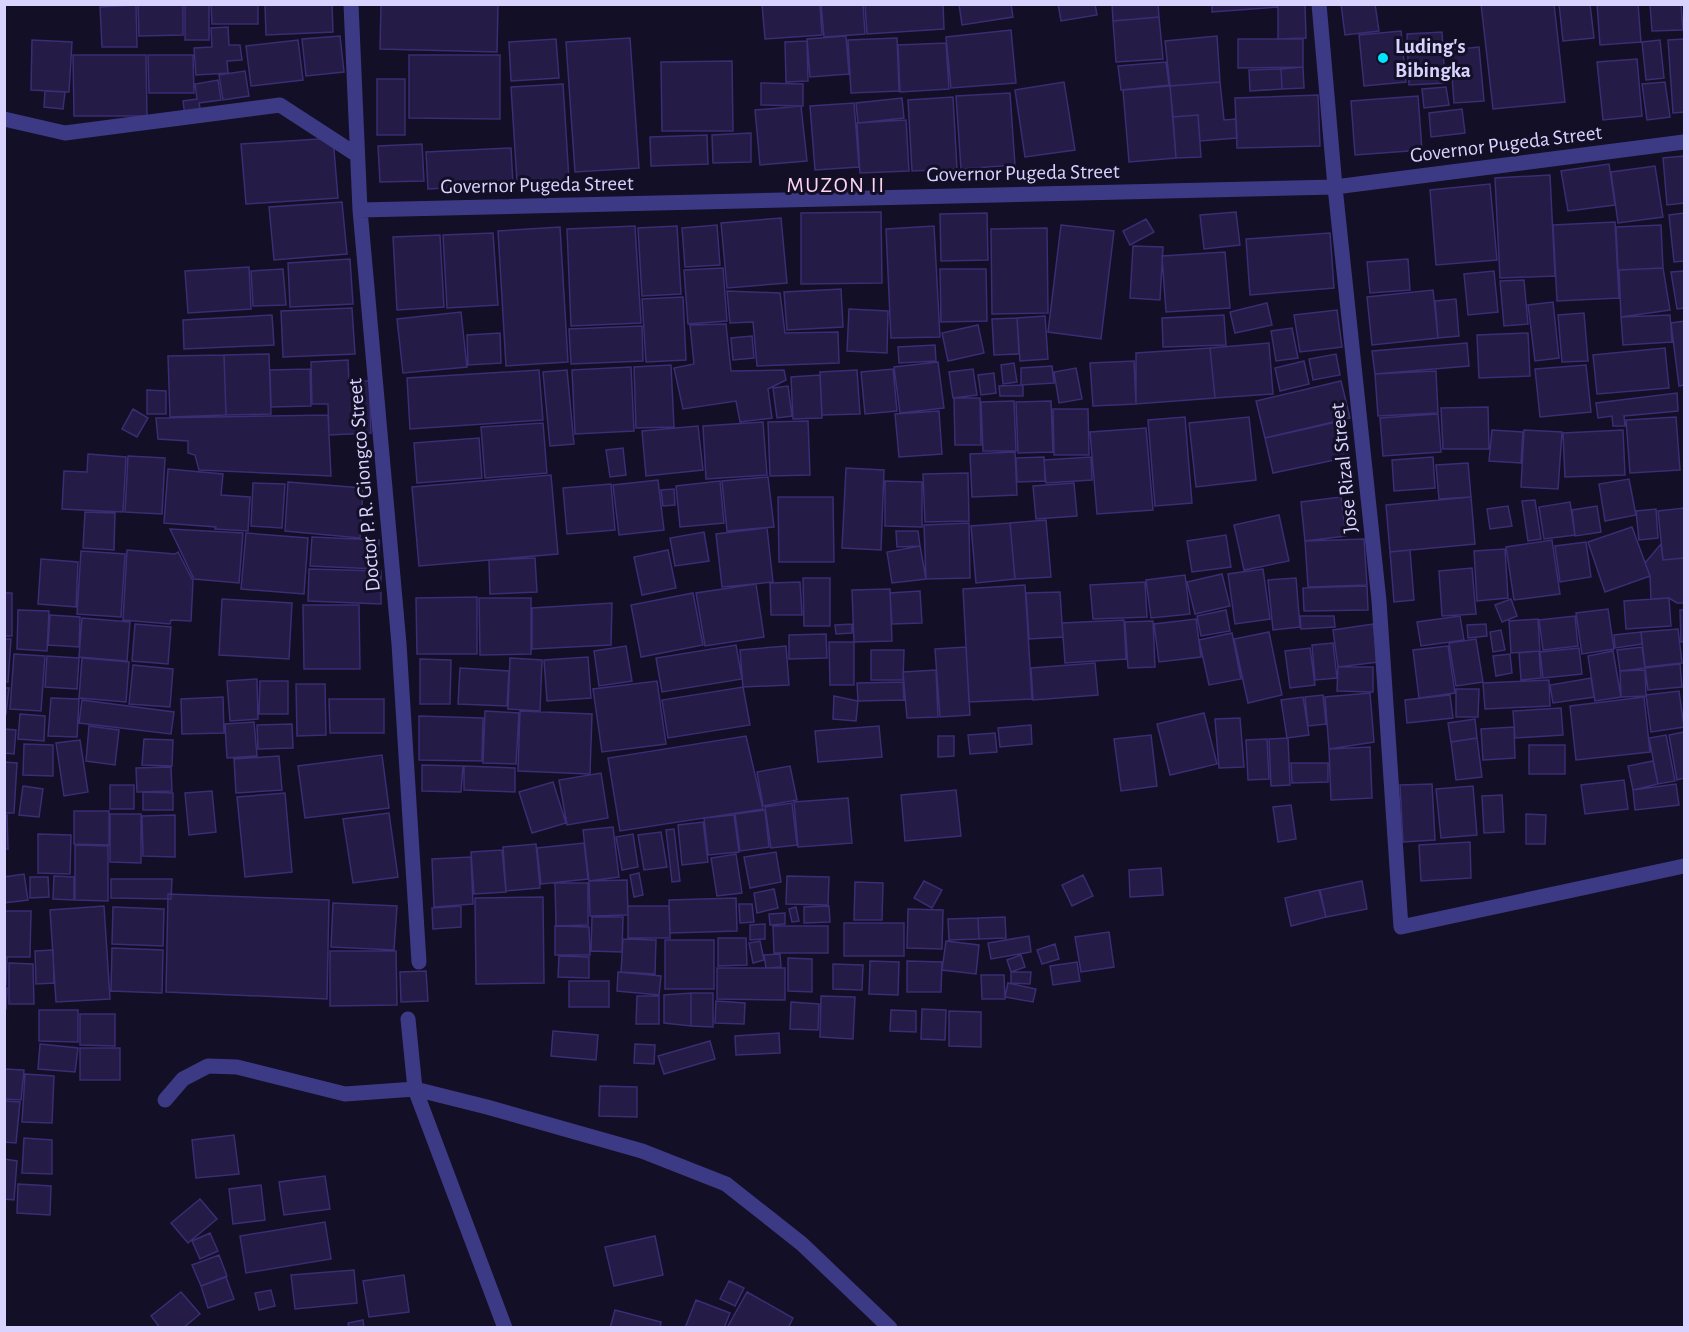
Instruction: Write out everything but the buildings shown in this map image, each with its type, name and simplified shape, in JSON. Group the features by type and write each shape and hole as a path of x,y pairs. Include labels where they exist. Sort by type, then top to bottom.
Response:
{"street":[{"name":"Doctor P. R. Giongco Street","path":"351,4 360,210 399,644 418,962"},
{"name":"Jose Rizal Street","path":"1319,4 1335,186 1379,601 1401,927 1684,866"},
{"path":"4,119 65,133 280,105 357,155"},
{"name":"Governor Pugeda Street","path":"360,210 1335,186 1684,142"},
{"path":"408,1019 415,1089 505,1328"},
{"path":"165,1100 183,1079 208,1066 237,1067 345,1094 415,1089 642,1150 726,1184 802,1244 890,1328"}],"place":[{"name":"Luding's Bibingka","path":"1383,58"}],"district":[{"name":"MUZON II","path":"836,185"}]}
